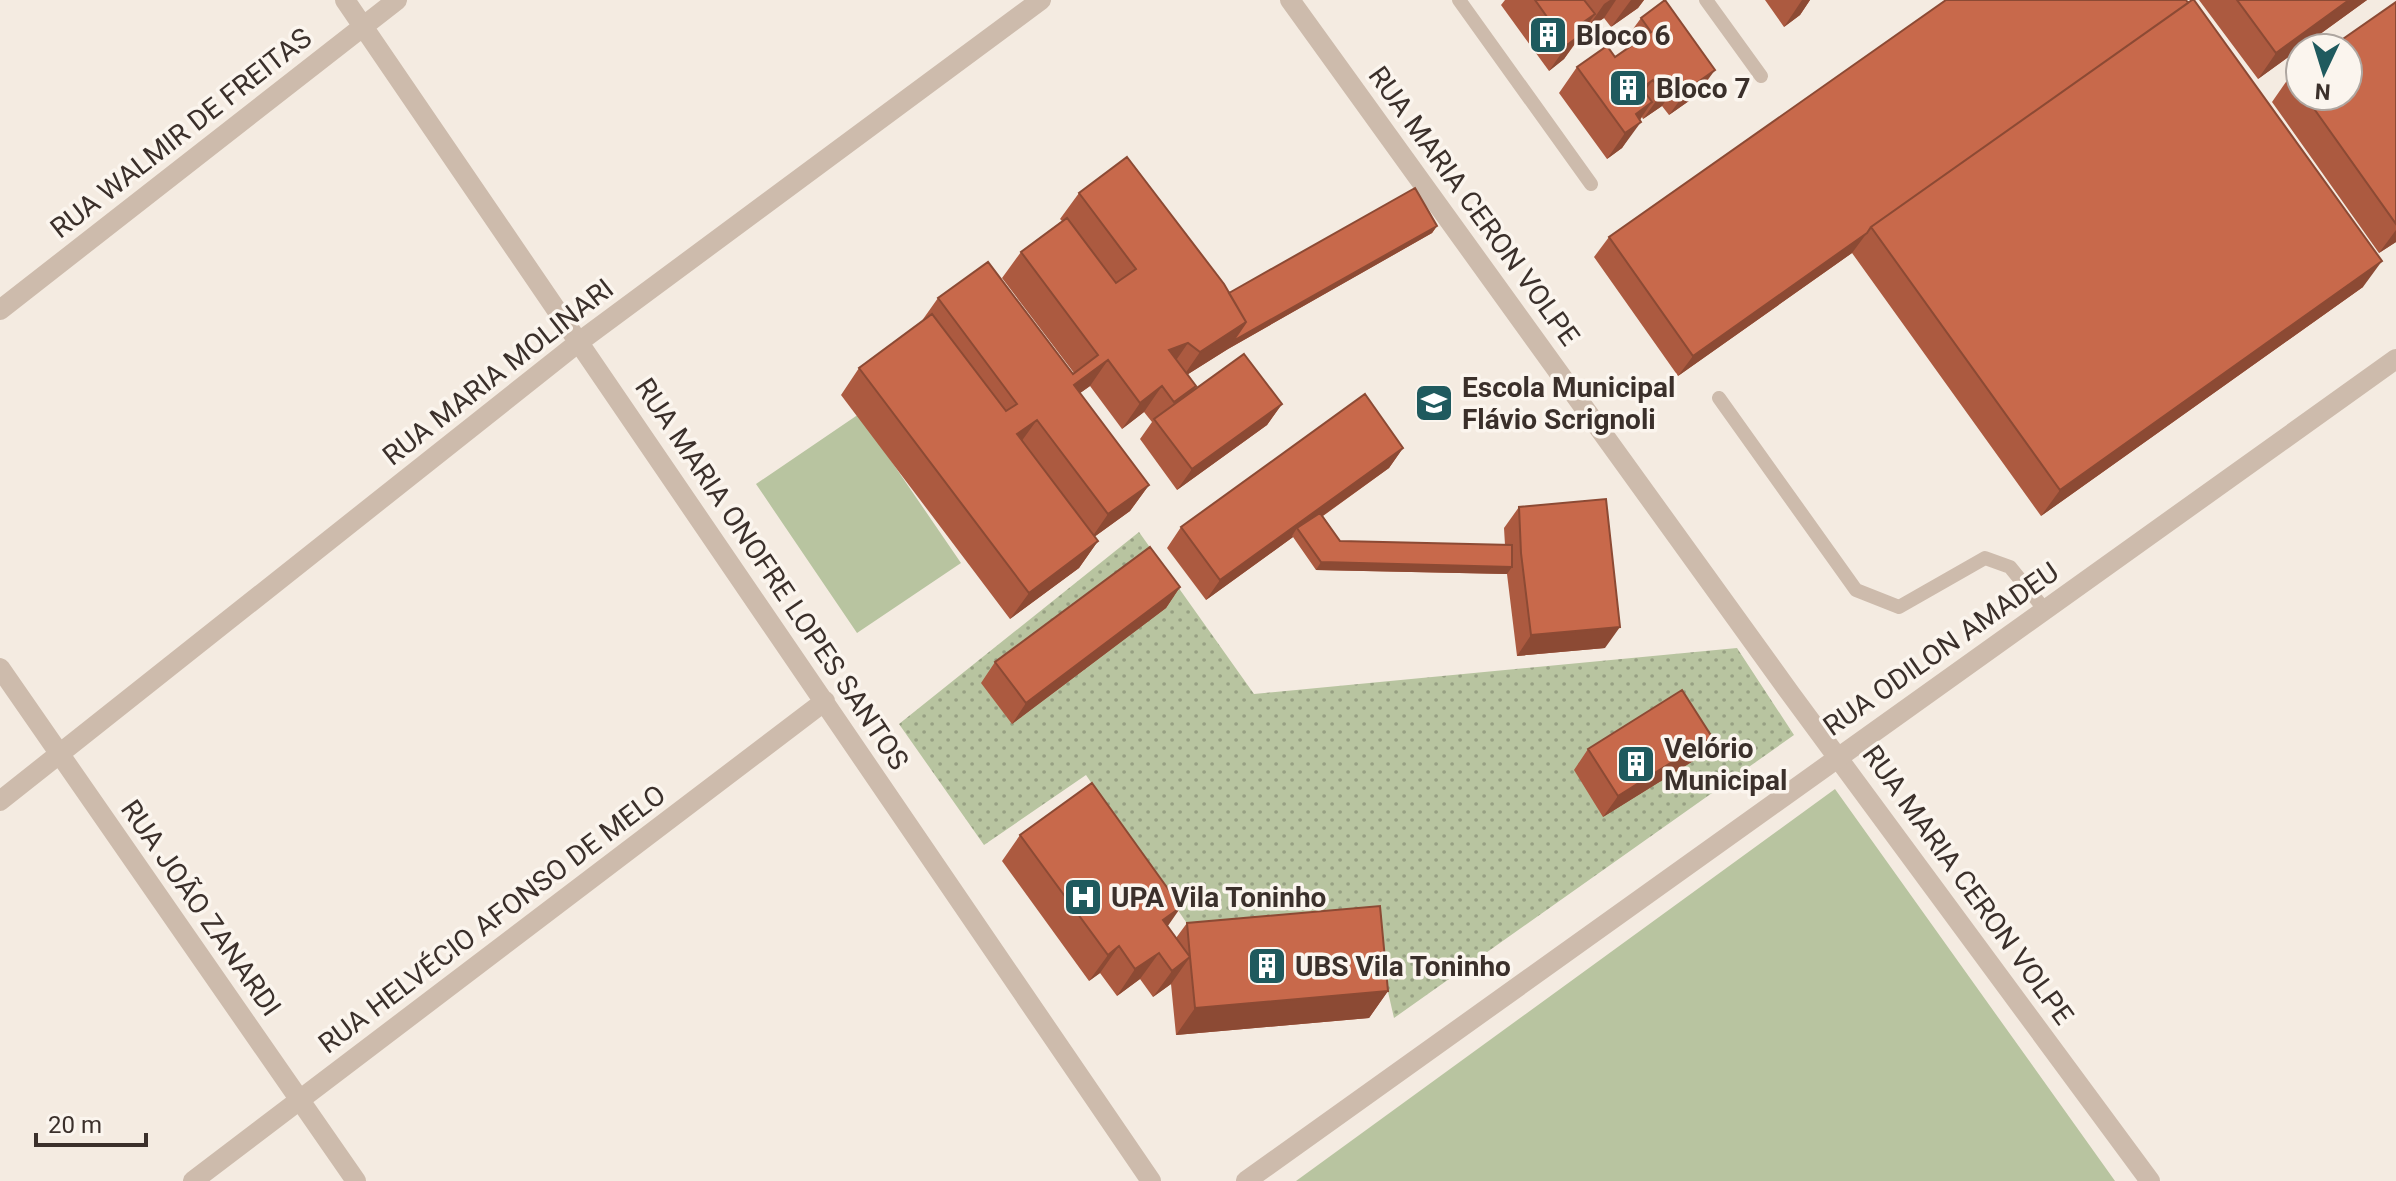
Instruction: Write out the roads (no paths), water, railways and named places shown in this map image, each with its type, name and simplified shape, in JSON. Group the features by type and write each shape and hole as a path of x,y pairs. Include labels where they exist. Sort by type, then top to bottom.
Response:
{"street":[{"name":"RUA MARIA ONOFRE LOPES SANTOS","path":"345,0 1151,1181"},
{"name":"RUA WALMIR DE FREITAS","path":"0,310 397,0"},
{"name":"RUA MARIA MOLINARI","path":"0,801 579,342 1041,0"},
{"name":"RUA MARIA CERON VOLPE","path":"1290,0 1790,693 2150,1181"},
{"name":"RUA ODILON AMADEU","path":"1246,1181 2396,359"},
{"name":"RUA JOÃO ZANARDI","path":"0,668 356,1181"},
{"name":"RUA HELVÉCIO AFONSO DE MELO","path":"193,1181 825,701"}],"lane":[{"path":"1459,0 1591,184"},
{"path":"1706,0 1761,76"},
{"path":"1719,398 1856,590 1899,607 1985,558 2010,567 2045,610"}],"place":[{"name":"Bloco 6","path":"1548,35"},
{"name":"Bloco 7","path":"1628,88"},
{"name":"Escola Municipal Flávio Scrignoli","path":"1434,403"},
{"name":"Velório Municipal","path":"1636,764"},
{"name":"UPA Vila Toninho","path":"1083,897"},
{"name":"UBS Vila Toninho","path":"1267,966"}]}
